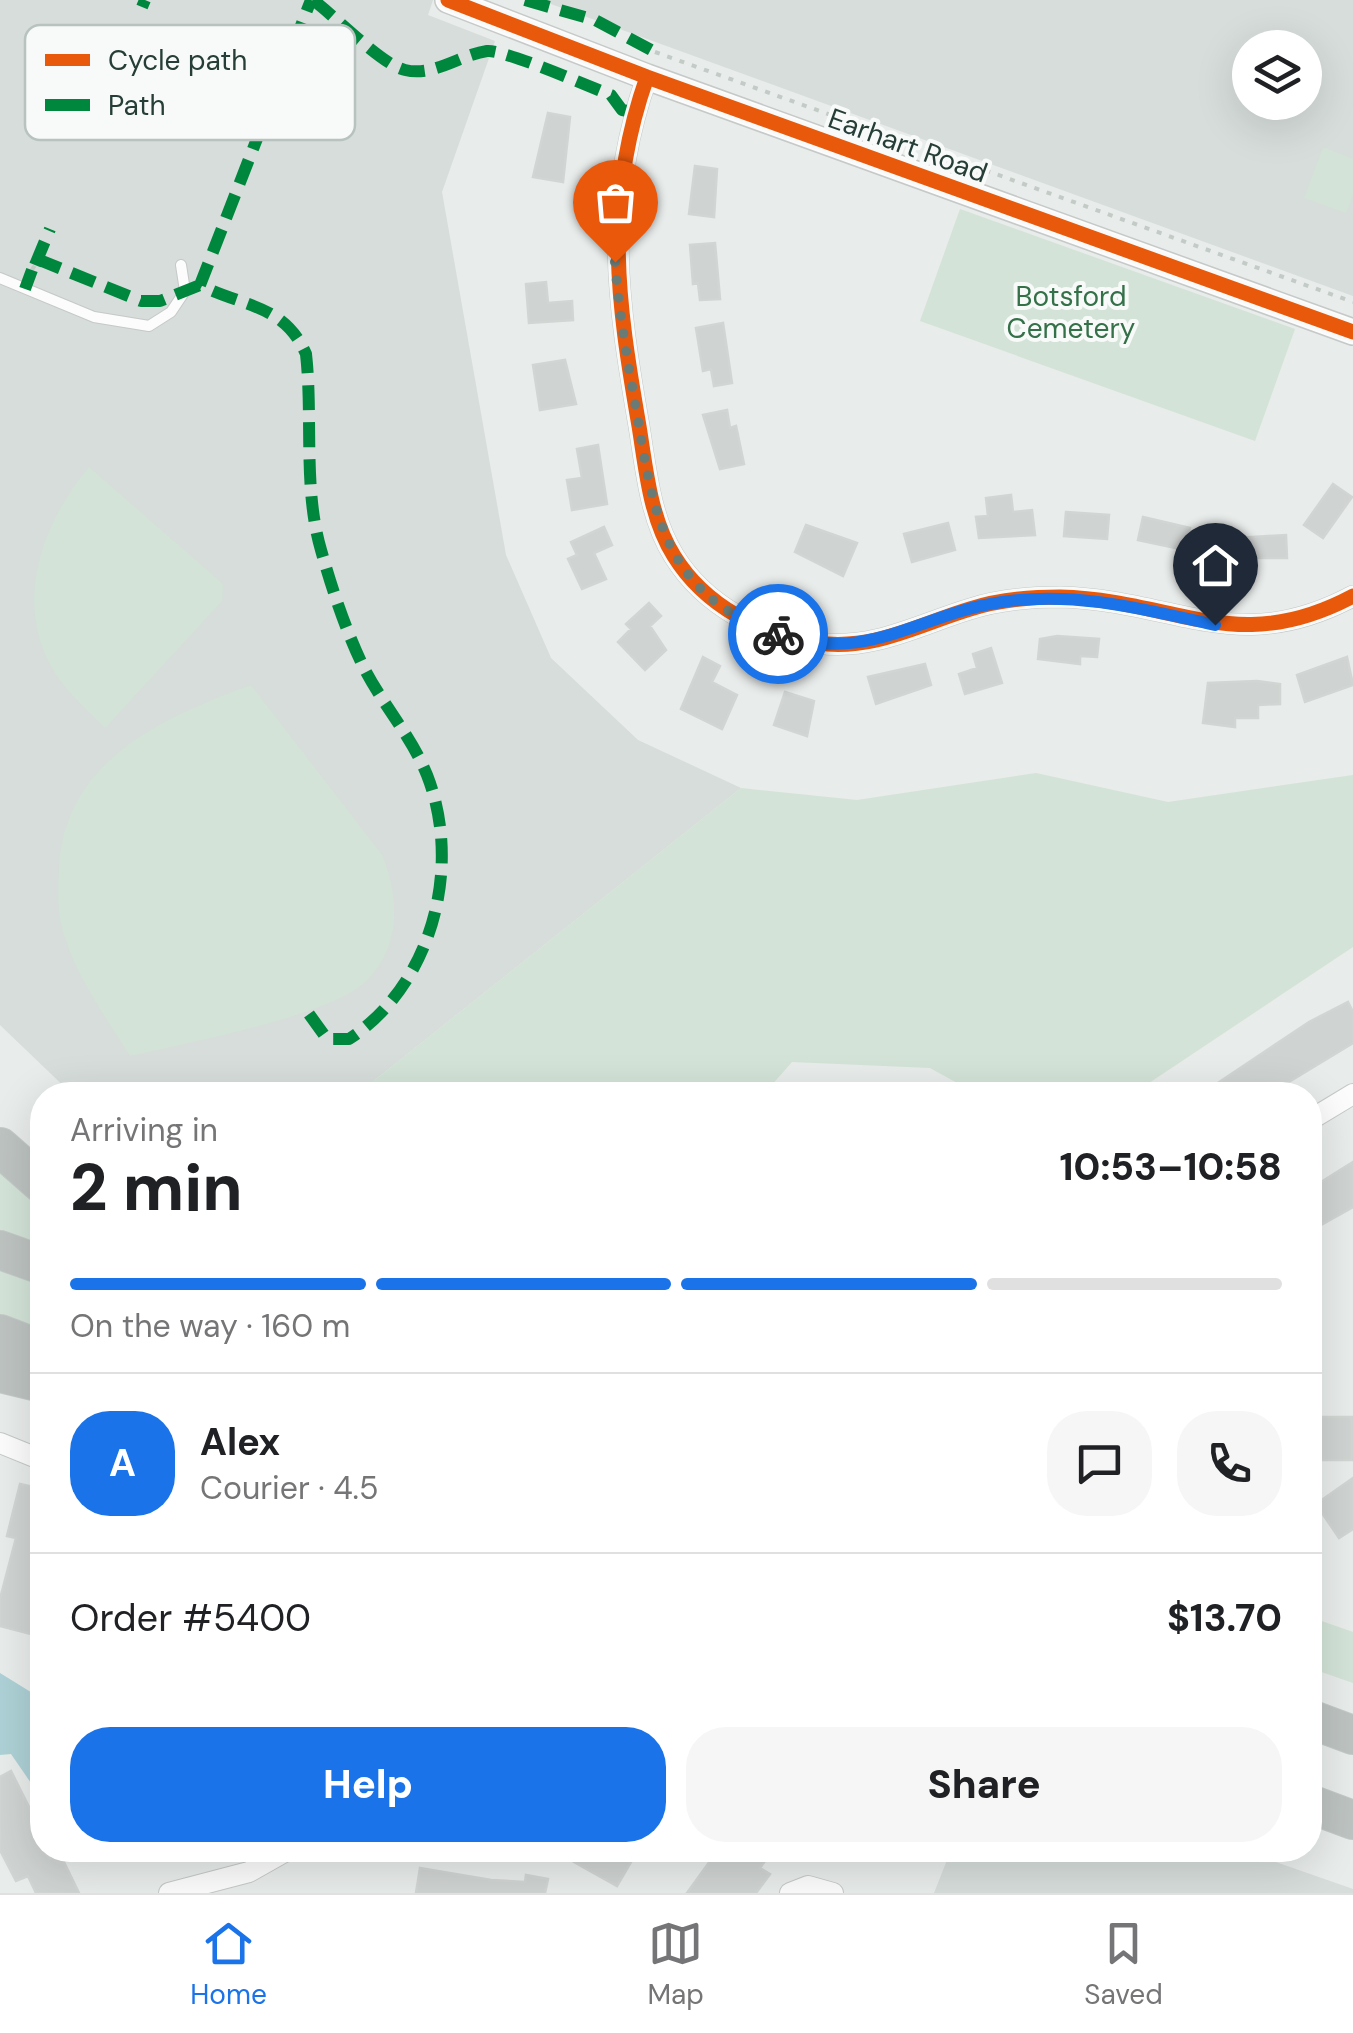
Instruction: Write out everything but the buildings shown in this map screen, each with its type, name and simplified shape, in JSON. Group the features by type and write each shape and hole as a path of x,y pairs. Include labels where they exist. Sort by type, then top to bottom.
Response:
{"highway":[{"path":"0,1146 30,1173"},
{"path":"0,1250 30,1261"},
{"path":"0,1334 30,1345"},
{"path":"0,1373 30,1380"},
{"path":"1322,1724 1353,1735"},
{"path":"1322,1808 1353,1820"}],"street":[{"name":"Earhart Road","path":"448,0 647,77 1353,332"},
{"path":"647,77 625,146 616,204 618,309 660,531 691,579 717,602 747,622 790,638 851,644 876,642 974,608 1026,599 1113,602 1245,627 1301,620 1353,596"},
{"path":"1322,1113 1353,1094"},
{"path":"0,1444 30,1455"},
{"path":"169,1893 249,1872 267,1862"},
{"path":"790,1893 808,1886 833,1893"}],"lane":[{"path":"0,278 94,317 149,326 172,312 186,291 181,265"}],"path":[{"path":"655,52 1353,302"}],"shaded area":[{"path":"0,0 433,0 428,15 495,41 442,192 506,555 551,658 638,740 741,788 372,1082 59,1082 0,1025"},
{"path":"540,0 1353,0 1353,296"},
{"path":"946,1862 1275,1862 1353,1889 1353,1893 934,1893"}],"green space":[{"path":"1323,147 1353,159 1353,195 1346,213 1304,198"},
{"name":"Botsford Cemetery","path":"960,209 1295,329 1255,441 920,321"},
{"path":"89,467 223,584 222,601 105,728 57,676 43,650 34,595 38,567 57,514"},
{"path":"251,685 382,855 394,905 391,939 376,970 364,983 319,1007 130,1056 85,982 64,935 58,884 65,830 79,798 99,771 124,748 185,712"},
{"path":"1036,773 1168,802 1353,775 1353,947 1150,1082 955,1082 930,1068 792,1062 774,1082 372,1082 741,788 857,800"},
{"path":"0,1171 30,1191 30,1326 0,1337"},
{"path":"1322,1621 1353,1632 1353,1683 1322,1672"}],"water":[{"path":"0,1673 30,1692 30,1782 11,1754 0,1755"}],"marked path":[{"path":"142,7 145,0"},
{"path":"301,25 311,0"},
{"path":"313,0 342,25"},
{"path":"525,0 595,20 655,52"},
{"path":"355,36 405,70 426,71 477,53 496,52 611,95 622,110 634,112"},
{"path":"256,140 200,285 274,316 297,338 306,354 310,478 321,550 362,664 427,775 442,847 433,921 420,956 401,988 378,1016 349,1039 327,1039 309,1014"},
{"path":"35,265 50,229"},
{"path":"37,259 141,301 160,301 200,285"},
{"path":"25,289 32,270"}],"cycle path":[{"path":"448,0 647,77 1353,332"},
{"path":"647,77 633,123 619,209 625,335 647,476 659,526 687,574 718,603 776,633 838,644 877,640 981,606 1026,598 1101,600 1240,624 1275,623 1312,614 1353,596"}],"way so far":[{"path":"615,262 618,309 660,531 691,579 717,602 747,622 778,634"}],"route":[{"path":"778,634 823,644 876,642 974,608 1056,597 1113,602 1215,625"}]}
